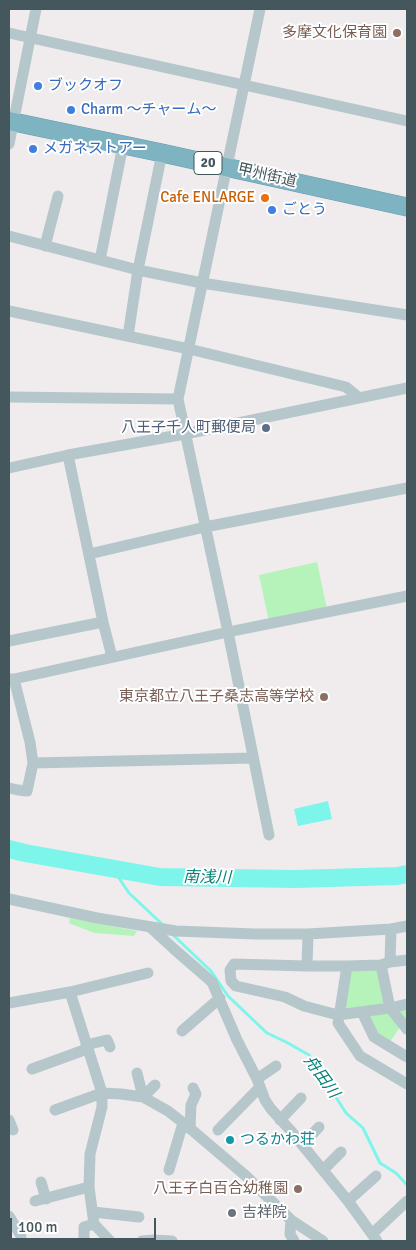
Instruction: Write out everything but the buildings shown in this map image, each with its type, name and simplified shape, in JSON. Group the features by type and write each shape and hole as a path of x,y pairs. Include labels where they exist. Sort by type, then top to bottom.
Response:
{"highway":[{"name":"甲州街道","path":"11,122 227,167 407,208"}],"street":[{"path":"9,144 11,122 36,9"},
{"path":"260,9 178,399 269,835"},
{"path":"9,33 407,121"},
{"path":"100,260 123,145"},
{"path":"128,336 138,270 162,153"},
{"path":"46,246 58,196"},
{"path":"9,236 138,270 202,284 407,315"},
{"path":"9,311 189,349 346,387 358,397"},
{"path":"9,468 407,388"},
{"path":"9,397 178,399"},
{"path":"68,456 112,657"},
{"path":"89,554 205,527 407,488"},
{"path":"9,788 27,790 33,763 30,742 11,679 407,596"},
{"path":"9,641 103,622"},
{"path":"33,763 253,758"},
{"path":"9,899 71,913 176,930 255,934 308,934 392,929 407,926"},
{"path":"155,928 174,949 212,982 265,1100 348,1201 374,1238 407,1202"},
{"path":"392,929 386,963 390,1008 407,1029"},
{"path":"307,966 308,934"},
{"path":"407,960 347,966 234,964 230,970 231,981 236,986 285,997 304,1006 338,1015 407,1004"},
{"path":"347,966 338,1023 360,1056 405,1078"},
{"path":"9,1003 70,992 148,973"},
{"path":"70,992 102,1093 102,1107 90,1154 89,1187 94,1224 110,1241"},
{"path":"179,1016 185,1028 220,998"},
{"path":"362,1012 374,1036 407,1056"},
{"path":"32,1069 107,1040 110,1048"},
{"path":"218,1130 276,1066"},
{"path":"137,1073 143,1097"},
{"path":"143,1097 155,1085"},
{"path":"169,1170 187,1126 191,1105 196,1094 193,1088"},
{"path":"55,1110 102,1093 143,1097 168,1111 187,1126 246,1176 291,1220 323,1241"},
{"path":"280,1120 301,1098"},
{"path":"302,1145 319,1127"},
{"path":"323,1170 341,1152"},
{"path":"348,1201 376,1176"},
{"path":"41,1182 41,1200 89,1187"},
{"path":"92,1212 138,1217"},
{"path":"9,1216 15,1232"},
{"path":"291,1220 290,1234 294,1241"},
{"path":"84,1241 84,1227 94,1224"},
{"path":"142,1241 172,1241"}],"green space":[{"path":"317,562 327,609 269,622 259,575"},
{"path":"70,918 137,931 134,936 94,933 69,923"},
{"path":"381,965 390,1008 407,1004 407,1029 402,1024 388,1045 373,1035 362,1012 338,1015 347,966"}],"water":[{"path":"328,801 332,819 298,826 294,809"}],"waterway":[{"name":"南浅川","path":"9,849 160,877 295,879 397,876 407,874"},
{"path":"113,869 129,893 162,924"},
{"name":"舟田川","path":"172,934 211,971 228,996 267,1033 309,1055 346,1113 363,1128 380,1163 396,1173 407,1185"}],"place":[{"name":"多摩文化保育園","path":"397,33"},
{"name":"ブックオフ","path":"38,86"},
{"name":"Charm ～チャーム～","path":"71,110"},
{"name":"メガネストアー","path":"33,149"},
{"name":"Cafe ENLARGE","path":"265,198"},
{"name":"ごとう","path":"272,210"},
{"name":"八王子千人町郵便局","path":"266,428"},
{"name":"東京都立八王子桑志高等学校","path":"324,697"},
{"name":"つるかわ荘","path":"230,1140"},
{"name":"八王子白百合幼稚園","path":"298,1189"},
{"name":"吉祥院","path":"232,1213"}]}
